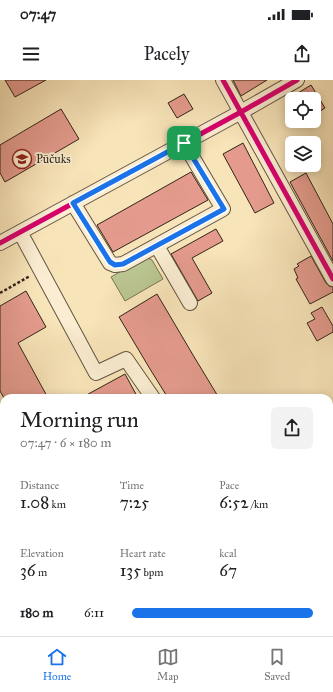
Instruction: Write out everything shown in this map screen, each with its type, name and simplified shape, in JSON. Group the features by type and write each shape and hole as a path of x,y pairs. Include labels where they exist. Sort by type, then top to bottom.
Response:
{"street":[{"path":"222,80 333,279"},
{"path":"0,243 241,112 296,80"},
{"path":"73,203 110,262 115,265 123,264 157,246 224,209 184,143"},
{"path":"20,232 96,372 126,359 149,394"},
{"path":"157,246 190,303"}],"path":[{"path":"0,293 41,270"}],"green space":[{"path":"148,258 152,260 163,279 125,301 111,277 142,259"}],"building":[{"path":"5,80 46,80 15,97"},
{"path":"233,80 267,80 241,96"},
{"path":"311,85 315,92 300,92"},
{"path":"184,94 193,109 177,118 168,103"},
{"path":"321,101 325,108 321,111"},
{"name":"Pūčuks","path":"61,109 79,139 5,182 0,173 0,145"},
{"path":"243,143 274,203 255,213 223,154"},
{"path":"191,172 208,200 113,252 97,225"},
{"path":"306,173 333,224 333,261 290,182"},
{"path":"216,229 223,241 192,258 212,293 198,301 171,254"},
{"path":"311,256 326,283 333,287 333,292 310,304 296,279 298,278 294,269 299,266 297,264"},
{"path":"26,291 46,327 18,343 46,394 2,394 0,391 0,306"},
{"path":"157,294 217,394 166,394 119,317"},
{"path":"322,307 333,326 333,332 317,341 307,323 315,319 311,313"},
{"path":"125,374 136,394 88,394"}],"cycle path":[{"path":"223,80 333,279"},
{"path":"0,243 297,80"}],"place":[{"name":"Pūčuks","path":"22,159"}],"route":[{"path":"184,143 224,209 123,264 115,265 110,262 73,203 184,143"}]}
